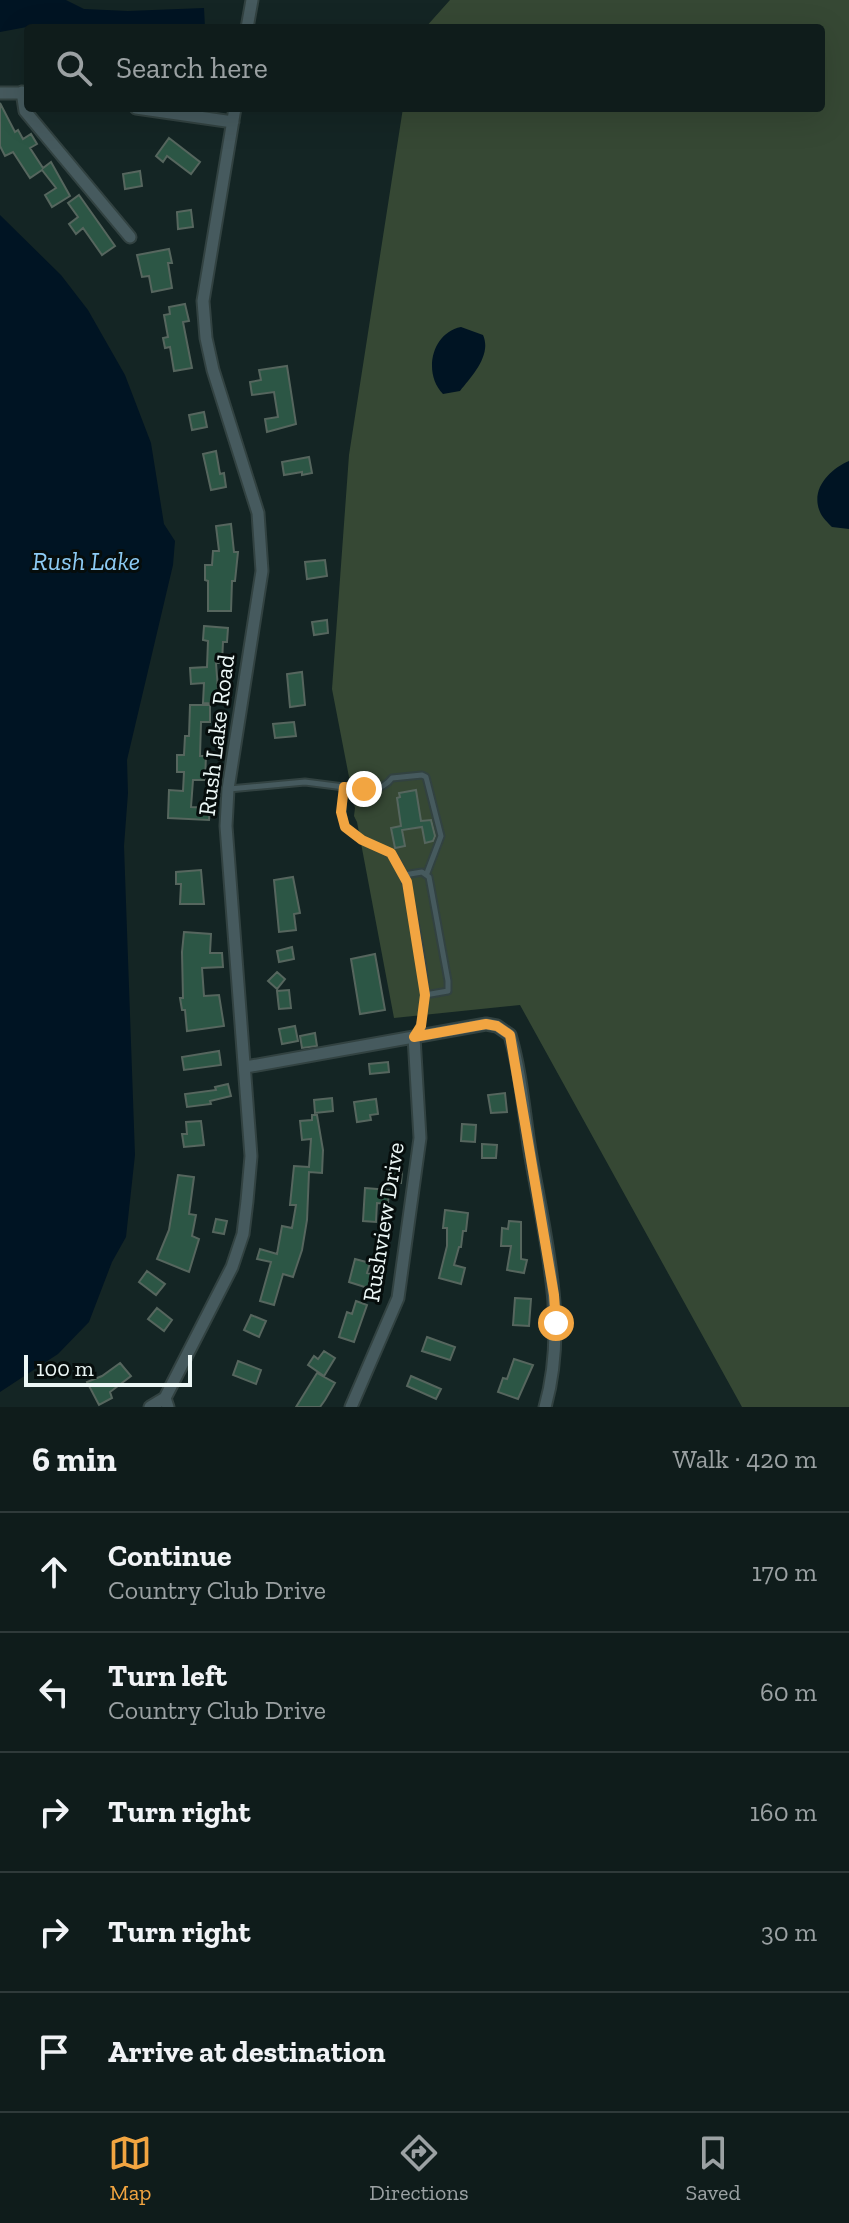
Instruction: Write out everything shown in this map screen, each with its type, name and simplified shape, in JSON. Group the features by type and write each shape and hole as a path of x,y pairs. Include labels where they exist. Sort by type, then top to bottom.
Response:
{"street":[{"path":"248,24 252,0"},
{"path":"0,93 24,92"},
{"path":"26,112 130,237"},
{"path":"164,112 233,122"},
{"name":"Rush Lake Road","path":"166,1402 232,1267 243,1234 251,1156 226,826 228,789 262,571 258,513 213,370 203,301 234,112"},
{"path":"246,1067 486,1024 497,1026 510,1035 554,1295 555,1348 552,1381 545,1407"},
{"name":"Rushview Drive","path":"351,1407 398,1298 420,1138 414,1037"},
{"path":"150,1407 166,1402"}],"lane":[{"path":"228,789 305,782 378,789 385,788 392,778 426,777 441,836 427,873 449,987 448,991 425,995"},
{"path":"344,787 341,812 345,827 362,840 391,853 404,875 425,995 421,1026 414,1037"},
{"path":"404,875 427,873"}],"green space":[{"path":"450,0 849,0 849,1407 742,1407 520,1005 394,1018 332,689 349,455 402,112 825,112 825,24 429,24"}],"water":[{"path":"0,0 66,0 84,9 128,11 204,8 205,24 24,24 24,28 0,32"},
{"name":"Rush Lake","path":"0,215 61,275 88,310 125,375 151,443 164,524 175,541 173,565 127,760 124,846 135,1155 126,1237 112,1262 89,1322 58,1354 0,1392"},
{"path":"461,327 483,335 483,358 460,391 443,394 433,376 433,355 443,337"},
{"path":"849,461 849,529 832,527 820,512 818,495 829,475"}],"building":[{"path":"0,103 15,132 18,130 23,139 31,134 37,144 30,148 43,168 51,162 70,196 52,207 45,195 56,188 42,170 30,178 13,152 5,156 0,146"},
{"path":"169,138 200,162 191,174 167,156 163,162 156,156"},
{"path":"140,171 142,186 125,189 123,174"},
{"path":"79,195 115,246 102,255 83,228 76,234 69,224 78,217 68,203"},
{"path":"191,210 193,227 178,229 177,212"},
{"path":"169,249 172,288 152,292 149,276 142,277 137,255"},
{"path":"185,304 189,321 183,322 192,368 174,371 170,347 165,348 163,338 168,337 164,315 170,314 169,307"},
{"path":"287,366 296,424 267,432 265,419 278,417 274,392 252,395 250,382 261,380 259,370"},
{"path":"204,412 207,427 192,430 189,415"},
{"path":"216,451 226,487 211,490 203,454"},
{"path":"309,457 312,473 284,475 282,462"},
{"path":"231,524 234,552 238,552 235,581 232,581 231,611 208,611 205,565 212,565 213,551 219,551 216,526"},
{"path":"325,560 327,576 307,579 305,562"},
{"path":"327,620 328,633 314,635 312,622"},
{"path":"204,626 228,628 227,642 223,642 222,663 216,663 219,704 203,703 204,683 191,684 190,668 207,667 208,641 203,640"},
{"path":"302,672 305,705 290,707 287,674"},
{"path":"190,705 210,705 210,722 201,722 200,756 206,756 205,780 193,780 191,807 210,808 209,820 168,818 169,790 183,791 184,772 177,772 177,755 184,755 185,736 189,736"},
{"path":"294,722 296,736 275,738 273,724"},
{"path":"416,790 421,821 431,820 435,836 433,841 425,843 422,827 402,830 405,846 395,848 391,828 401,826 397,798 400,797 399,793"},
{"path":"201,870 204,904 180,904 181,884 176,884 176,872"},
{"path":"293,877 300,913 294,914 296,930 279,932 274,880"},
{"path":"184,932 211,934 210,953 222,953 223,967 202,968 204,996 219,995 224,1026 187,1031 185,1010 182,1010 180,998 183,998"},
{"path":"292,947 294,959 279,962 277,951"},
{"path":"375,954 385,1010 360,1014 351,959"},
{"path":"277,972 285,979 277,989 268,981"},
{"path":"289,990 291,1008 279,1009 277,991"},
{"path":"295,1026 298,1041 282,1044 279,1029"},
{"path":"315,1033 317,1046 302,1048 300,1036"},
{"path":"219,1051 221,1065 184,1070 182,1057"},
{"path":"388,1062 389,1072 370,1074 369,1064"},
{"path":"228,1084 231,1096 210,1101 211,1104 187,1107 185,1094 216,1090 215,1087"},
{"path":"505,1093 507,1112 491,1113 488,1095"},
{"path":"332,1098 333,1111 315,1113 314,1100"},
{"path":"376,1099 378,1114 370,1115 371,1120 357,1122 354,1102"},
{"path":"312,1115 317,1115 323,1150 322,1173 309,1172 302,1250 293,1277 283,1274 274,1305 260,1301 271,1262 257,1259 260,1249 277,1254 282,1226 292,1228 296,1205 290,1205 294,1166 309,1167 311,1139 302,1140 300,1121 312,1120"},
{"path":"201,1121 204,1145 184,1147 182,1134 187,1134 186,1122"},
{"path":"462,1124 476,1125 475,1142 461,1141"},
{"path":"482,1144 497,1145 496,1158 482,1158"},
{"path":"388,1170 402,1172 401,1183 387,1182"},
{"path":"178,1175 194,1177 189,1214 196,1215 192,1236 199,1239 189,1272 157,1259 169,1230"},
{"path":"365,1188 389,1190 388,1204 377,1203 376,1222 363,1221"},
{"path":"445,1210 468,1213 466,1231 463,1231 454,1265 465,1268 461,1284 439,1278 447,1246 447,1228 443,1228"},
{"path":"216,1219 227,1221 224,1234 213,1232"},
{"path":"509,1221 521,1222 521,1259 527,1260 524,1273 507,1270 511,1246 501,1246 502,1228 508,1229"},
{"path":"355,1259 370,1263 367,1273 375,1275 371,1289 349,1282"},
{"path":"147,1271 165,1284 156,1295 139,1282"},
{"path":"515,1298 531,1299 529,1326 513,1325"},
{"path":"356,1301 367,1305 354,1342 339,1337 347,1312 352,1314"},
{"path":"157,1308 172,1320 164,1331 148,1319"},
{"path":"251,1315 266,1321 259,1337 244,1330"},
{"path":"427,1337 455,1347 450,1360 422,1351"},
{"path":"324,1351 335,1358 324,1376 308,1365 314,1356 318,1359"},
{"path":"514,1359 533,1365 518,1399 498,1392 503,1378 507,1379"},
{"path":"238,1361 261,1370 256,1384 233,1375"},
{"path":"120,1363 131,1376 110,1392 112,1398 99,1405 87,1382"},
{"path":"317,1373 335,1383 325,1400 320,1407 296,1407"},
{"path":"411,1376 441,1389 436,1399 407,1386"}],"route":[{"path":"364,789 344,787 342,821 362,840 391,853 407,882 425,995 421,1026 414,1037 486,1024 497,1026 510,1035 554,1295 556,1323"}]}
